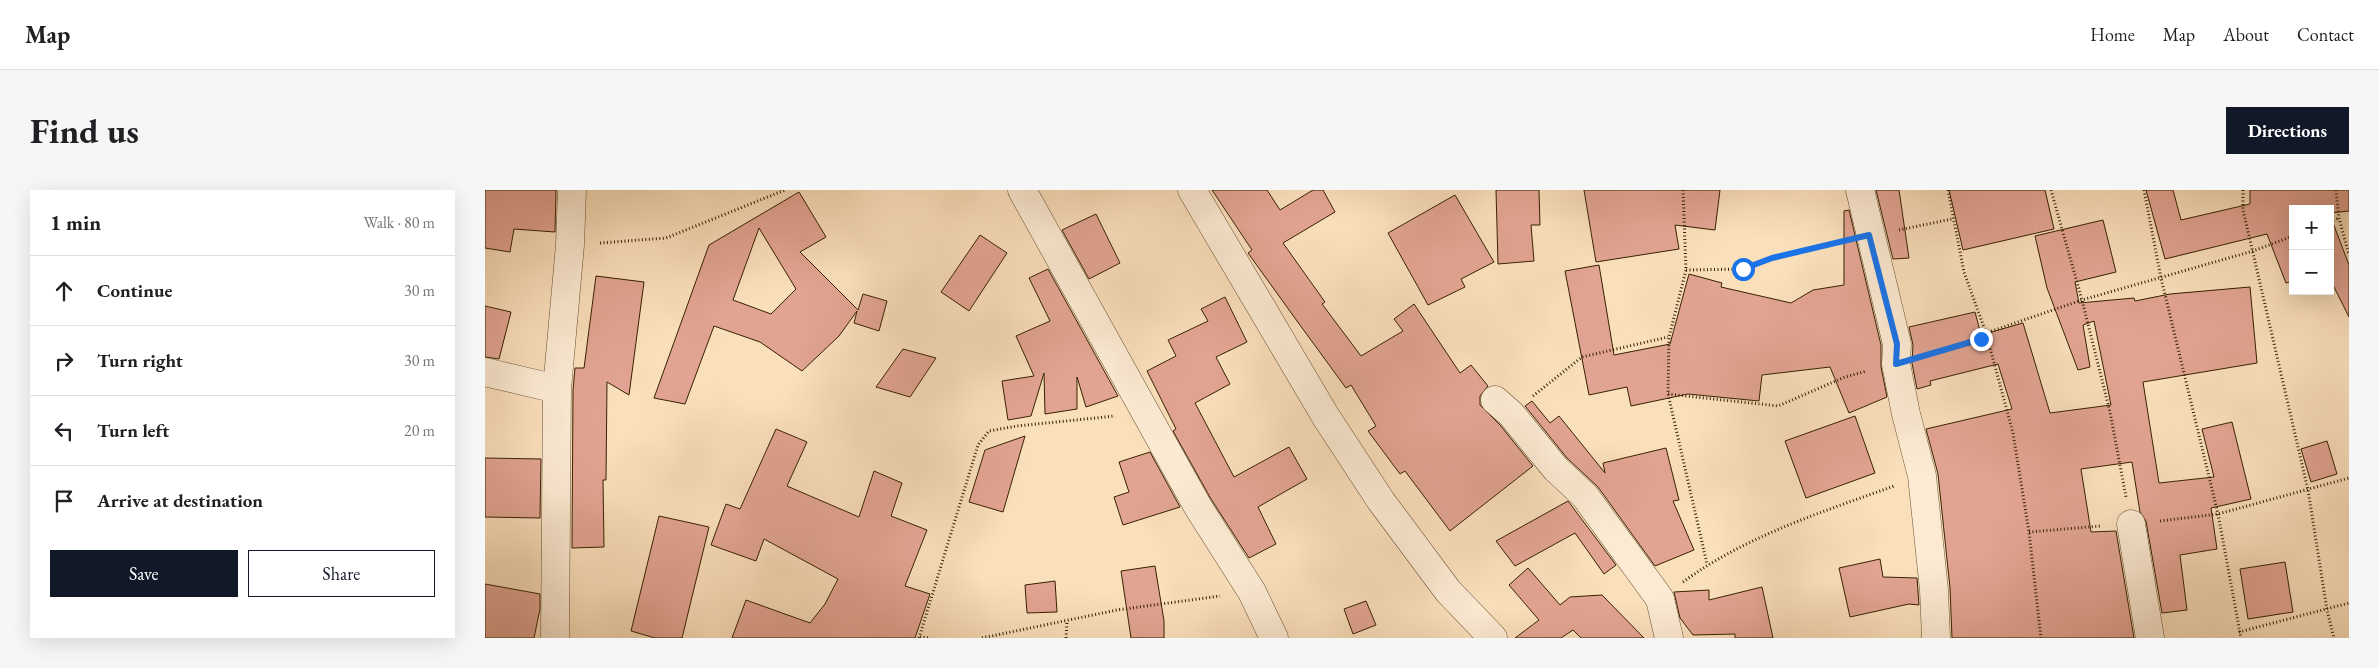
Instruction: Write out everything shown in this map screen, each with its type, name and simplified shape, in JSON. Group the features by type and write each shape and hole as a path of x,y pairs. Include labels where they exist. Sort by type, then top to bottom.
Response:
{"street":[{"path":"555,638 557,389 570,245 572,190"},
{"path":"1022,190 1198,507 1251,592 1274,638"},
{"path":"1192,190 1325,417 1381,501 1448,591 1493,638"},
{"path":"1860,190 1866,208 1869,235 1897,344 1896,364 1922,476 1934,590 1936,638"},
{"path":"485,372 557,389"},
{"path":"1503,407 1556,469 1585,496 1660,598 1669,638"},
{"path":"2131,524 2150,638"}],"path":[{"path":"570,245 666,238 785,190"},
{"path":"1683,190 1686,270 1669,337 1668,394 1707,564"},
{"path":"1948,190 1952,219 1964,272 1986,333 2013,433 2029,532 2041,638"},
{"path":"2051,190 2082,300 2110,412 2131,524"},
{"path":"2144,190 2161,278 2218,514 2241,638"},
{"path":"2243,190 2243,210 2308,490 2327,610 2334,638"},
{"path":"2336,190 2339,218 2349,255"},
{"path":"2334,220 2339,218"},
{"path":"1686,270 1743,269 1772,258 1869,235 1952,219"},
{"path":"1668,394 1778,406 1845,376 1896,364 1981,339 1986,333 2082,300 2253,251 2289,238"},
{"path":"1503,407 1582,357 1669,337"},
{"path":"929,638 919,637 978,445 989,431 1017,426 1145,413"},
{"path":"1660,598 1707,564 1794,522 1922,476"},
{"path":"2029,532 2131,524 2218,514 2349,478"},
{"path":"982,638 1067,622 1117,610 1251,592"},
{"path":"2239,632 2349,603"},
{"path":"1066,638 1067,622"}],"building":[{"path":"485,190 556,190 555,232 514,229 510,252 485,248"},
{"path":"1212,190 1267,190 1280,210 1313,190 1323,190 1335,212 1283,243 1325,302 1322,304 1361,356 1403,331 1394,319 1414,304 1460,373 1471,365 1488,386 1480,396 1480,405 1500,425 1533,466 1450,531 1405,471 1400,474 1368,431 1376,426 1351,385 1346,388 1248,253 1252,250"},
{"path":"1496,190 1539,190 1540,225 1531,225 1534,261 1498,264"},
{"path":"1584,190 1720,190 1715,230 1675,225 1679,249 1596,262"},
{"path":"1876,190 1899,190 1909,258 1893,259"},
{"path":"1949,190 2045,190 2054,229 1963,250"},
{"path":"2146,190 2173,190 2181,220 2250,204 2250,190 2349,190 2349,211 2334,213 2334,205 2289,205 2289,282 2286,283 2267,234 2165,259"},
{"path":"799,192 826,237 800,252 858,310 863,294 887,301 879,331 854,323 857,311 839,336 802,371 760,342 714,326 685,404 654,398 709,245","holes":["759,228 796,289 771,314 733,300"]},
{"path":"1455,195 1494,262 1461,279 1465,287 1428,305 1388,233"},
{"path":"1849,210 1881,345 1881,367 1887,397 1849,413 1830,367 1762,375 1759,401 1688,394 1631,406 1627,387 1589,395 1565,271 1599,265 1614,355 1670,344 1689,274 1722,283 1721,287 1791,303 1813,290 1844,285 1844,211"},
{"path":"1096,214 1120,263 1089,279 1062,230"},
{"path":"2103,220 2116,272 2075,282 2079,303 2134,298 2135,301 2170,294 2250,287 2257,363 2143,382 2159,483 2214,477 2202,429 2232,422 2251,499 2211,508 2217,549 2180,555 2187,610 2162,613 2146,521 2140,512 2132,462 2081,469 2091,532 2116,531 2134,638 1952,638 1950,588 1938,474 1926,429 2012,409 1998,364 1930,381 1931,385 1917,389 1912,363 1913,345 1909,327 1975,312 1981,335 2023,323 2050,413 2111,405 2094,321 2083,325 2090,367 2078,370 2047,288 2035,236"},
{"path":"2334,226 2349,265 2349,317 2334,287"},
{"path":"980,235 1007,253 969,311 941,292"},
{"path":"1048,269 1118,396 1086,407 1077,377 1077,409 1045,414 1044,373 1031,416 1008,420 1002,381 1034,376 1016,336 1050,321 1029,278"},
{"path":"596,276 644,282 629,395 607,382 606,480 603,480 604,547 572,548 573,390 575,368 584,368"},
{"path":"1225,297 1247,342 1216,357 1230,384 1195,403 1234,477 1289,447 1307,479 1258,507 1276,544 1249,558 1211,499 1173,431 1176,429 1147,371 1176,356 1168,340 1208,321 1201,309"},
{"path":"485,306 511,312 499,359 485,357"},
{"path":"903,349 936,358 910,397 876,387"},
{"path":"1532,401 1550,423 1559,416 1605,473 1603,463 1666,448 1679,500 1673,501 1694,550 1655,566 1598,487 1567,458 1525,406"},
{"path":"1855,416 1875,473 1806,498 1785,441"},
{"path":"776,429 807,442 787,486 859,517 874,471 902,483 891,516 927,530 905,586 930,594 915,638 732,638 746,600 810,623 825,604 838,579 764,539 756,561 711,545 726,504 740,509"},
{"path":"1025,436 1003,512 969,502 985,450"},
{"path":"2327,441 2337,474 2311,482 2301,449"},
{"path":"1150,452 1180,507 1123,525 1114,497 1129,492 1119,462"},
{"path":"485,458 541,459 540,518 485,517"},
{"path":"1568,501 1616,565 1604,574 1575,533 1515,566 1496,541"},
{"path":"659,516 709,527 682,638 655,638 631,631"},
{"path":"1880,559 1883,577 1917,578 1919,605 1909,604 1850,617 1839,568"},
{"path":"2285,562 2293,612 2248,619 2240,569"},
{"path":"1155,566 1164,621 1164,638 1131,638 1121,571"},
{"path":"1528,568 1560,605 1570,597 1602,595 1644,638 1581,638 1573,630 1561,638 1515,638 1539,620 1509,585"},
{"path":"1055,581 1057,612 1027,613 1025,585"},
{"path":"485,584 540,594 540,609 534,638 485,638"},
{"path":"1762,587 1773,638 1735,638 1735,634 1693,635 1680,618 1674,592 1709,590 1709,600"},
{"path":"1366,601 1376,625 1353,634 1344,609"}],"route":[{"path":"1743,269 1772,258 1869,235 1897,344 1896,364 1981,339"}]}
